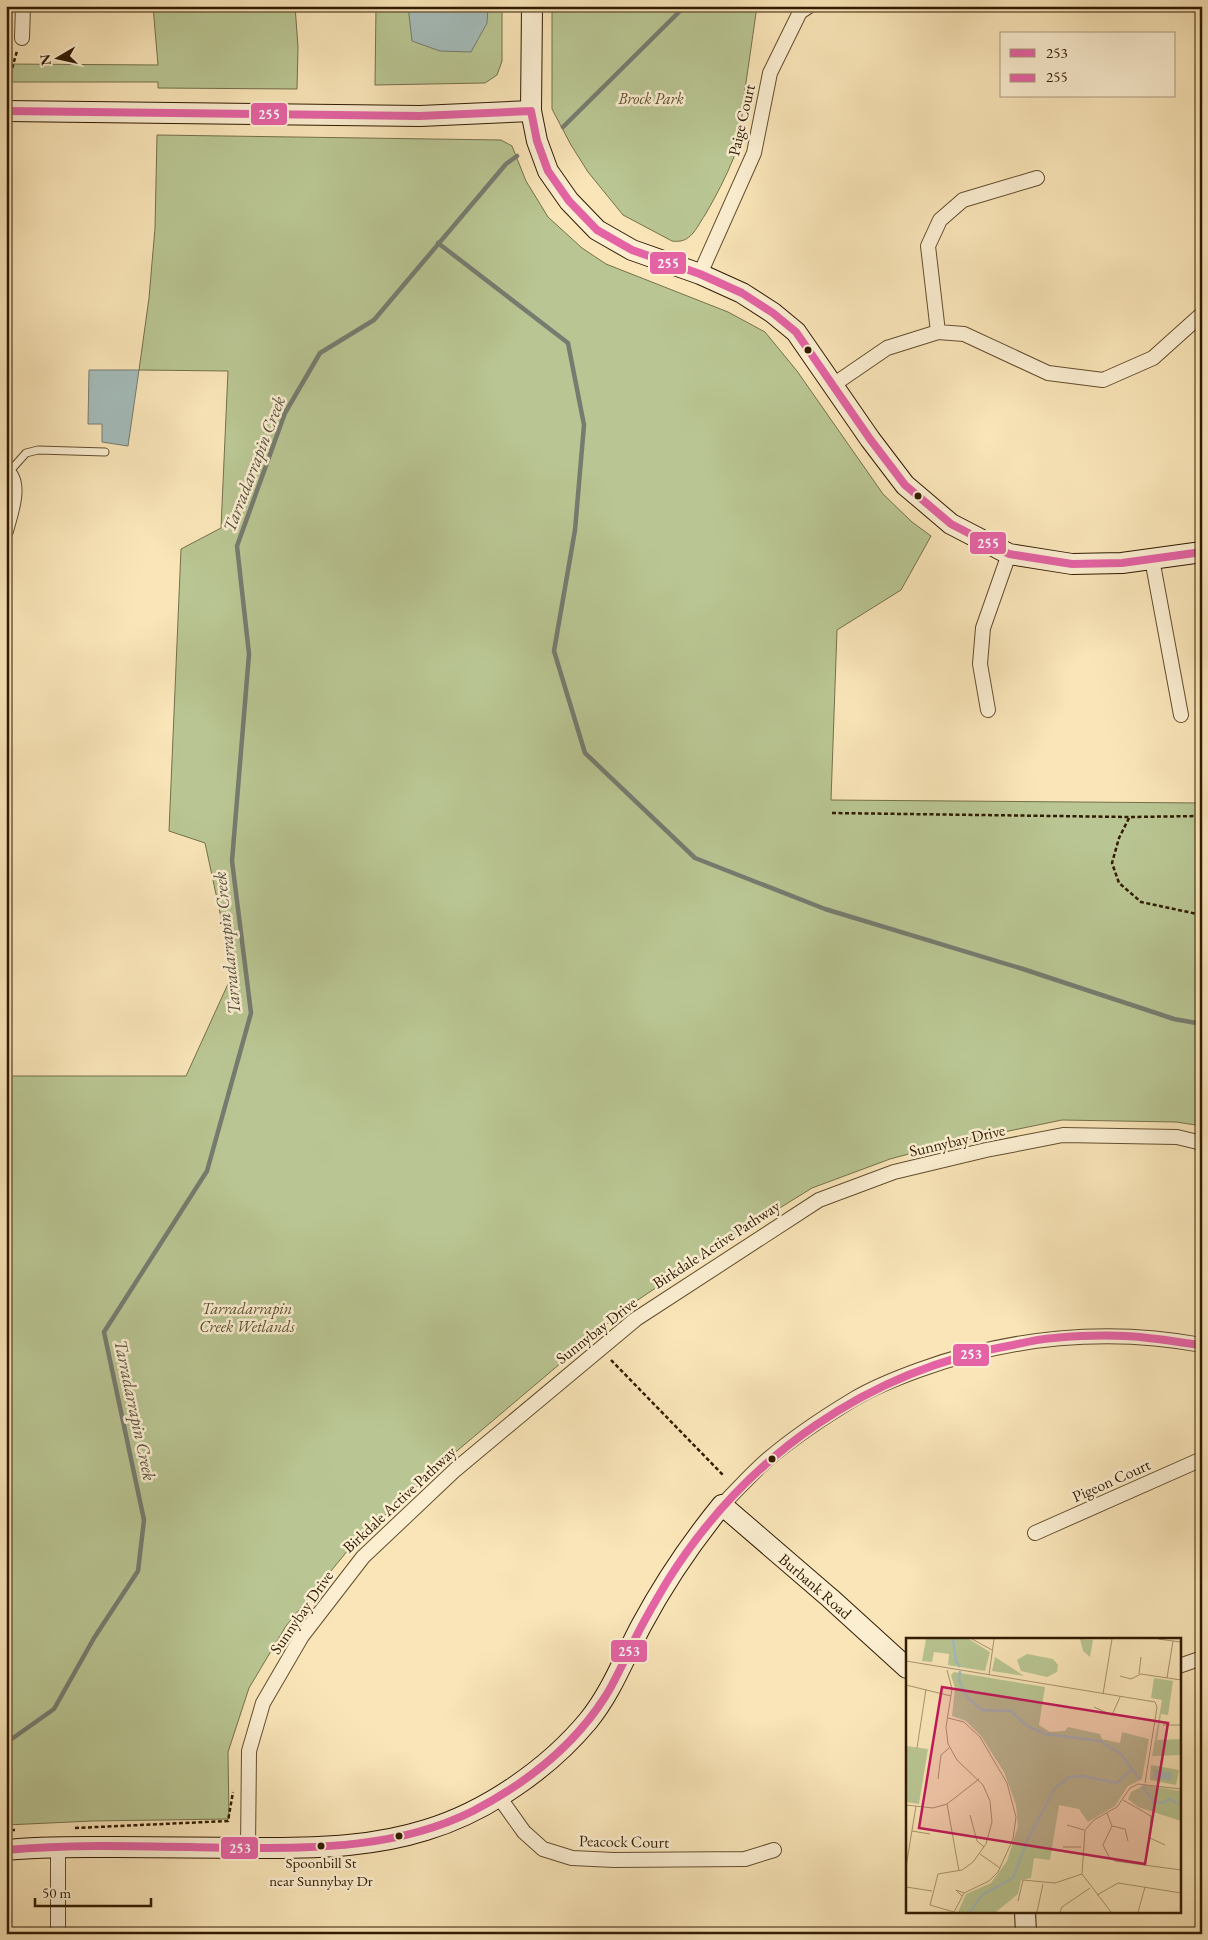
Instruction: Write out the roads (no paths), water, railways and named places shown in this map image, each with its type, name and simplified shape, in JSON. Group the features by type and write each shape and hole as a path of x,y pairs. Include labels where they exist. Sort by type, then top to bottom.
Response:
{"street":[{"path":"22,38 23,6"},
{"path":"532,6 531,111 537,141 548,171 569,201 597,230 632,250 700,274 742,293 773,313 796,332 870,439 905,484 951,524 1009,554 1072,564 1100,565 1202,552"},
{"name":"Paige Court","path":"700,274 754,153 770,72 800,12 809,6"},
{"path":"8,111 420,116 531,111"},
{"path":"938,332 928,246 940,220 963,200 1037,178"},
{"path":"833,385 887,348 938,332 964,334 1048,373 1103,380 1153,358 1202,314"},
{"path":"6,531 14,496 14,483 8,471"},
{"path":"988,710 980,664 983,628 1009,554"},
{"path":"1152,559 1182,715"},
{"name":"Sunnybay Drive","path":"248,1848 249,1751 263,1703 302,1636 363,1556 455,1470 636,1319 819,1200 894,1172 986,1150 1063,1135 1177,1137 1202,1142"},
{"path":"6,1850 58,1846 330,1847 389,1839 428,1830 498,1797 531,1775 554,1756 589,1719 605,1697 658,1595 702,1530 722,1505 766,1461 819,1421 855,1398 890,1380 937,1363 996,1346 1062,1338 1102,1336 1174,1340 1202,1345"},
{"name":"Pigeon Court","path":"1035,1533 1202,1460"},
{"name":"Burbank Road","path":"722,1505 830,1598 906,1667"},
{"path":"1180,1666 1202,1658"},
{"name":"Peacock Court","path":"498,1797 524,1832 543,1849 572,1858 614,1860 745,1859 774,1850"},
{"path":"58,1846 58,1934"},
{"path":"1024,1912 1026,1934"}],"lane":[{"path":"8,471 26,453 38,450 104,452"}],"water":[{"path":"408,6 488,6 487,23 471,52 440,51 412,41"},
{"path":"89,370 139,370 128,446 102,442 102,424 88,424"}],"waterway":[{"name":"Tarradarrapin Creek","path":"563,127 680,11 679,6"},
{"name":"Tarradarrapin Creek","path":"6,1743 54,1709 94,1638 138,1571 144,1520 104,1332 207,1171 251,1013 232,861 249,654 237,546 285,413 320,353 374,320 506,164 517,156"},
{"path":"438,243 568,343 584,425 575,530 554,651 585,753 695,858 825,909 1023,969 1174,1019 1202,1024"}],"place":[{"name":"Spoonbill St near Sunnybay Dr","path":"321,1846"}],"park label":[{"name":"Brock Park","path":"651,98"},
{"name":"Tarradarrapin Creek Wetlands","path":"247,1317"}]}
